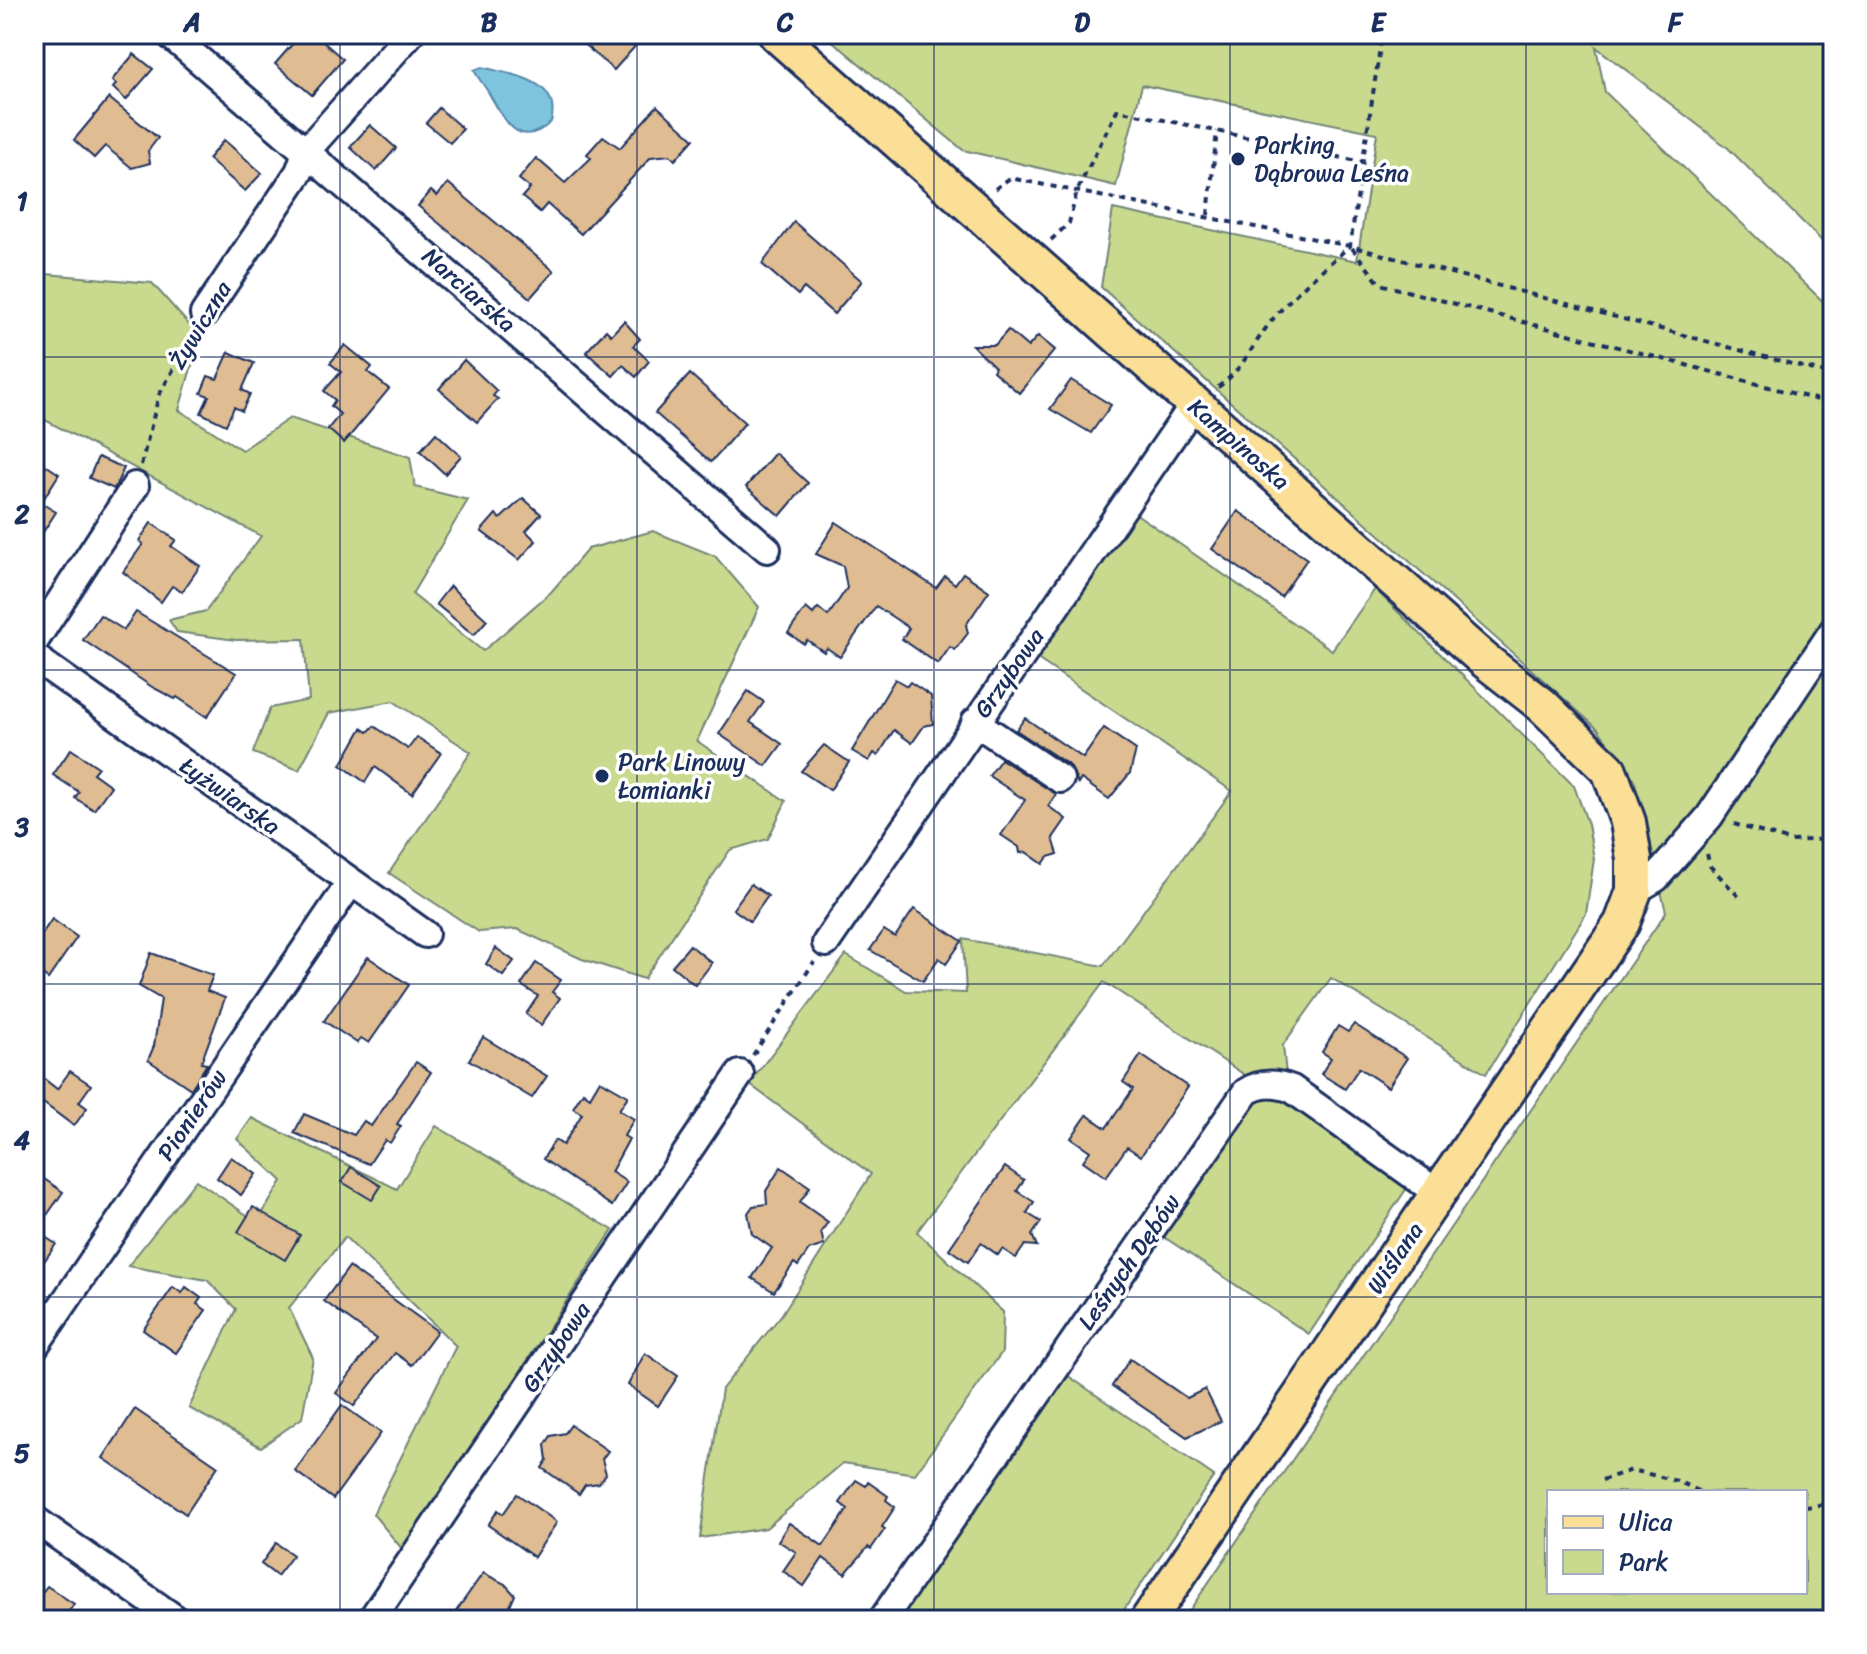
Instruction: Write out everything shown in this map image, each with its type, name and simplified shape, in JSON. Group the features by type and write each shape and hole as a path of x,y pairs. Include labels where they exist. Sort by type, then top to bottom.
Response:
{"main road":[{"name":"Kampinoska","path":"776,34 1483,659 1542,705 1609,770 1628,822 1634,859 1634,891"},
{"name":"Wiślana","path":"1148,1620 1622,923 1634,891"}],"street":[{"name":"Narciarska","path":"169,34 767,549"},
{"name":"Żywiczna","path":"204,314 299,172 307,150 410,34"},
{"name":"Grzybowa","path":"826,943 1194,404"},
{"path":"34,642 135,486"},
{"path":"1634,891 1656,878 1705,821 1833,631"},
{"name":"Łyżwiarska","path":"34,657 425,934"},
{"path":"975,722 1060,779"},
{"name":"Pionierów","path":"34,1347 351,882"},
{"name":"Grzybowa","path":"371,1620 740,1074"},
{"name":"Leśnych Dębów","path":"882,1620 1246,1092 1256,1085 1277,1084 1292,1089 1439,1194"},
{"path":"34,1519 177,1620"}],"path":[{"path":"1194,404 1237,375 1271,321 1303,285 1350,246 1382,34"},
{"path":"1029,260 1069,223 1077,191 1117,110 1362,162"},
{"path":"1208,215 1217,131"},
{"path":"971,207 1010,178 1208,215 1350,246 1833,375"},
{"path":"1350,246 1380,284 1833,404"},
{"name":"Żywiczna","path":"135,486 159,395 204,314"},
{"path":"1741,899 1710,866 1705,821 1790,841 1833,839"},
{"path":"740,1074 826,943"},
{"path":"1602,1480 1632,1470 1677,1481 1697,1490"},
{"path":"1807,1507 1833,1503"}],"green space":[{"path":"824,34 1833,34 1833,252 1728,148 1596,47 1605,92 1833,311 1833,1620 1183,1620 1666,912 1634,779 1598,729 1101,287 1113,209 1357,261 1377,133 1142,85 1116,186 963,150"},
{"path":"34,273 152,283 200,337 179,410 242,450 290,418 410,457 415,487 468,500 412,594 483,651 551,592 588,549 653,531 715,556 759,607 697,741 786,801 768,839 730,850 644,979 582,959 517,929 479,932 389,873 471,752 393,701 329,713 299,770 253,753 270,708 309,700 304,639 236,640 177,632 169,620 206,611 261,536 38,416 34,422"},
{"path":"1135,513 1332,650 1375,589 1574,786 1588,824 1594,859 1586,914 1486,1074 1331,978 1283,1045 1286,1075 1245,1075 1104,982 917,1232 1003,1312 1002,1352 915,1474 843,1463 766,1528 700,1538 722,1389 782,1314 871,1174 749,1084 846,955 906,991 966,993 963,939 1103,966 1232,791 1036,658"},
{"path":"1269,1092 1409,1185 1309,1334 1164,1237 1255,1093"},
{"path":"252,1118 397,1189 436,1126 613,1230 403,1550 373,1514 456,1346 345,1237 289,1308 313,1358 302,1418 261,1447 189,1408 236,1309 207,1280 128,1266 196,1180 257,1222 282,1181 237,1139"},
{"path":"1064,1373 1214,1476 1117,1620 896,1620"}],"water":[{"path":"482,67 532,81 542,88 549,96 551,122 531,134 515,130 502,116 474,70"}],"building":[{"path":"301,34 314,34 343,59 312,95 275,64"},
{"path":"572,34 646,34 614,70"},
{"path":"134,54 153,69 126,100 113,88 116,84 112,80"},
{"path":"109,98 158,138 148,151 150,163 132,168 105,146 94,158 74,140"},
{"path":"657,106 694,139 675,160 670,155 651,157 581,234 547,204 540,212 522,197 530,188 519,179 536,158 565,183 591,158 587,154 603,136 620,148"},
{"path":"439,108 463,129 450,143 426,123"},
{"path":"370,125 396,148 376,171 350,147"},
{"path":"224,140 262,173 245,191 208,159"},
{"path":"448,183 554,271 530,298 418,206 431,191 437,196"},
{"path":"794,222 862,281 834,314 804,288 798,295 762,264"},
{"path":"624,321 640,339 633,346 649,361 636,377 623,365 613,376 586,352 606,330 611,335"},
{"path":"1008,330 1028,347 1038,336 1055,350 1019,393 993,371 995,367 972,345 995,345"},
{"path":"345,345 372,367 368,372 389,389 344,443 328,429 340,414 331,406 335,400 324,391 341,372 330,363"},
{"path":"229,352 254,363 242,390 250,394 242,411 234,407 226,425 201,413 209,396 201,393 208,376 217,379"},
{"path":"464,360 497,391 493,396 498,399 477,422 439,389"},
{"path":"690,374 745,423 711,462 655,413"},
{"path":"1071,380 1111,405 1091,433 1050,409"},
{"path":"436,433 461,456 445,474 420,451"},
{"path":"775,453 808,483 780,516 746,487"},
{"path":"34,457 59,474 41,503 56,512 34,546"},
{"path":"98,457 124,468 114,489 89,478"},
{"path":"523,498 541,514 526,531 536,541 519,560 481,531 496,514 500,519"},
{"path":"1238,511 1307,559 1281,597 1212,549"},
{"path":"836,522 936,588 945,576 955,584 963,573 989,591 966,625 968,633 955,650 950,647 938,664 902,639 909,628 876,606 840,657 827,648 824,652 807,640 804,644 788,633 806,608 813,614 818,608 828,616 847,588 843,566 816,554"},
{"path":"151,523 176,540 171,546 200,566 182,592 172,586 161,602 123,572 143,544 139,541"},
{"path":"450,586 487,620 474,635 436,604"},
{"path":"136,612 236,673 207,717 177,697 175,699 152,687 83,640 100,615 124,630"},
{"path":"895,679 907,686 910,682 931,696 933,724 924,726 912,743 894,730 878,756 874,753 869,761 852,751"},
{"path":"748,691 764,702 750,722 782,744 766,766 719,734"},
{"path":"1025,718 1083,758 1104,728 1136,750 1130,773 1109,799 1081,779 1078,784 1070,766 1016,730"},
{"path":"374,726 408,749 417,737 441,753 412,794 375,767 365,782 341,765 362,728 368,732"},
{"path":"824,745 849,762 830,790 801,771"},
{"path":"71,749 98,767 93,773 111,786 94,810 75,798 79,792 53,775"},
{"path":"1001,759 1056,794 1048,806 1066,819 1053,838 1058,854 1048,857 1043,864 1026,852 1020,853 1019,847 1001,835 1025,800 989,776"},
{"path":"751,884 768,896 750,921 733,909"},
{"path":"914,909 962,941 946,964 939,958 923,981 870,950 884,930 895,937"},
{"path":"52,919 77,937 48,979 34,969 34,946"},
{"path":"690,945 712,963 695,985 672,966"},
{"path":"496,948 514,961 503,976 486,964"},
{"path":"151,953 213,975 207,991 225,998 201,1063 207,1064 191,1089 148,1060 154,1046 161,999 139,986"},
{"path":"368,957 409,985 369,1043 361,1038 357,1043 324,1021"},
{"path":"536,963 561,980 552,992 560,998 541,1025 526,1014 538,996 521,985"},
{"path":"1354,1024 1407,1058 1388,1087 1359,1068 1345,1089 1321,1074 1331,1058 1322,1052 1338,1026 1348,1032"},
{"path":"483,1037 547,1076 532,1098 469,1060"},
{"path":"1141,1055 1188,1087 1141,1156 1127,1147 1106,1177 1083,1161 1090,1151 1071,1138 1087,1115 1106,1128 1133,1089 1123,1082"},
{"path":"416,1062 431,1072 397,1124 401,1126 390,1143 385,1140 369,1164 294,1133 304,1114 354,1135 364,1121 371,1126"},
{"path":"34,1071 57,1089 70,1071 91,1085 79,1102 87,1108 74,1126 34,1096"},
{"path":"600,1080 628,1096 619,1110 634,1119 624,1136 629,1139 611,1172 627,1182 612,1206 543,1159 555,1140 563,1145 582,1114 573,1108 583,1092 590,1097"},
{"path":"231,1157 256,1174 241,1195 217,1178"},
{"path":"351,1167 381,1186 372,1200 342,1182"},
{"path":"781,1167 810,1187 800,1202 828,1222 821,1232 824,1245 809,1250 798,1266 794,1263 774,1292 752,1278 772,1248 752,1234 748,1213 753,1206 767,1204 766,1191"},
{"path":"1005,1167 1024,1180 1017,1191 1034,1202 1027,1213 1041,1222 1032,1235 1037,1246 1025,1245 1016,1258 1002,1249 998,1255 981,1243 968,1262 949,1249"},
{"path":"34,1172 63,1192 36,1231 56,1244 34,1276"},
{"path":"253,1207 300,1235 285,1260 238,1232"},
{"path":"349,1267 437,1331 412,1365 395,1353 354,1406 336,1393 376,1339 324,1301"},
{"path":"173,1287 182,1293 186,1287 201,1298 197,1304 206,1310 176,1353 143,1330"},
{"path":"645,1353 678,1376 658,1406 628,1385"},
{"path":"1130,1359 1187,1398 1205,1389 1221,1421 1187,1437 1112,1386"},
{"path":"342,1405 381,1433 333,1499 295,1471"},
{"path":"135,1409 218,1466 186,1514 103,1458"},
{"path":"571,1425 608,1451 602,1459 606,1474 599,1483 585,1485 579,1494 542,1468 547,1460 545,1445 551,1436 565,1433"},
{"path":"856,1480 866,1486 868,1482 888,1496 886,1500 895,1507 882,1527 885,1529 871,1549 868,1547 845,1574 823,1558 804,1586 783,1571 796,1552 778,1541 789,1523 823,1546 848,1509 840,1503"},
{"path":"517,1494 557,1522 534,1557 488,1525 498,1510 503,1514"},
{"path":"276,1543 293,1555 277,1576 261,1564"},
{"path":"483,1573 505,1584 515,1595 504,1620 450,1620"},
{"path":"47,1586 74,1604 63,1620 34,1620 34,1603"}],"place":[{"name":"Parking Dąbrowa Leśna","path":"1238,159"},
{"name":"Park Linowy Łomianki","path":"602,776"}]}
